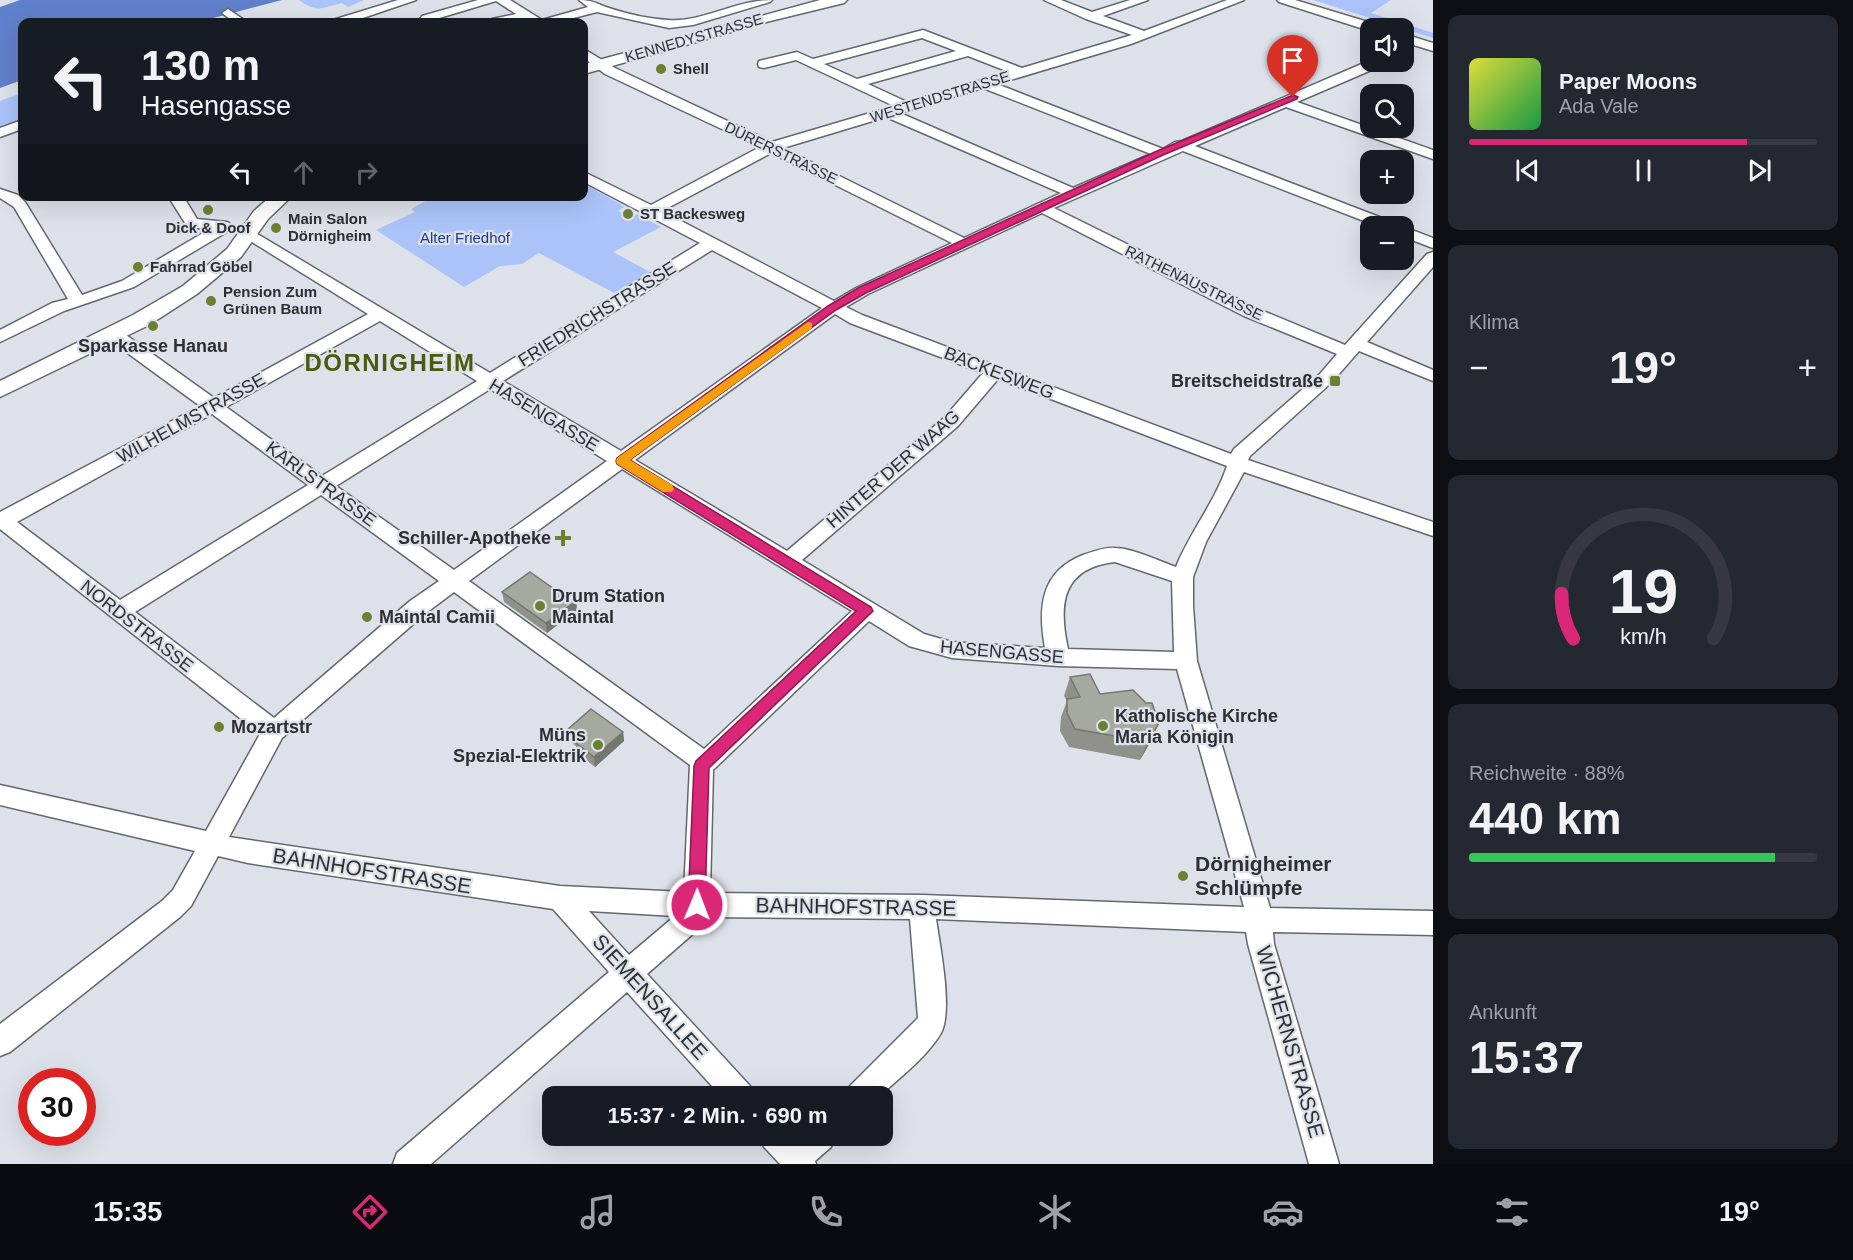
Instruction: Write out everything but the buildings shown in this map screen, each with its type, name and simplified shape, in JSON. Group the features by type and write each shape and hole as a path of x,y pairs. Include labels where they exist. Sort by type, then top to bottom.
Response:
{"main road":[{"name":"KENNEDYSTRASSE","path":"591,67 756,20 839,0"},
{"path":"0,390 161,309 201,283 234,253 269,207 277,201"}],"street":[{"path":"353,18 410,0"},
{"path":"429,18 491,0"},
{"path":"502,0 530,18"},
{"path":"585,0 597,9 657,22 678,24 766,0"},
{"path":"1050,0 1144,35"},
{"path":"1090,16 1142,0"},
{"name":"WESTENDSTRASSE","path":"649,212 771,147 1144,35 1238,0"},
{"path":"1283,0 1360,24"},
{"path":"562,18 597,9"},
{"path":"228,13 235,18"},
{"path":"513,18 525,15"},
{"path":"812,63 923,34 1023,73"},
{"path":"856,83 967,52"},
{"path":"764,64 797,56 907,107"},
{"name":"DÜRERSTRASSE","path":"591,67 771,147 963,243"},
{"path":"0,1042 171,909 188,891 274,731 418,607 832,308 862,291 963,243 1160,153 1360,69"},
{"path":"985,84 1160,153"},
{"path":"1286,100 1433,155"},
{"path":"888,113 1073,193"},
{"path":"0,133 18,126"},
{"path":"0,133 18,137"},
{"path":"1180,145 1364,216"},
{"name":"BACKESWEG","path":"588,178 856,319 1237,463 1433,529"},
{"path":"0,194 13,198 20,205 78,300"},
{"path":"178,201 192,223 251,229"},
{"name":"RATHENAUSTRASSE","path":"1041,207 1250,312 1433,376"},
{"path":"0,337 58,307 128,284 204,237 226,227"},
{"name":"HASENGASSE","path":"251,229 379,315 917,640 938,648 1058,657 1186,661"},
{"path":"1414,236 1433,243"},
{"name":"FRIEDRICHSTRASSE","path":"118,612 710,244"},
{"path":"1237,463 1241,453 1307,397 1433,257"},
{"name":"WILHELMSTRASSE","path":"1,520 379,315"},
{"name":"KARLSTRASSE","path":"113,334 704,762"},
{"name":"HINTER DER WAAG","path":"787,562 951,422 995,371"},
{"name":"WICHERNSTRASSE","path":"1237,463 1232,480 1196,542 1183,577 1182,606 1186,661 1256,899 1261,944 1324,1164"},
{"name":"NORDSTRASSE","path":"1,520 274,731"},
{"path":"1058,657 1052,620 1053,600 1060,585 1077,568 1094,559 1116,555 1183,577"},
{"path":"408,1164 686,922 697,905 700,770 704,762 866,611"},
{"name":"BAHNHOFSTRASSE","path":"0,795 213,845 284,859 560,898 697,905 922,907 1258,920 1433,923"},
{"name":"SIEMENSALLEE","path":"560,898 731,1086"},
{"path":"870,1086 923,1035 931,1023 933,1013 922,907"},
{"path":"784,1146 798,1161 811,1146"}],"green space":[{"path":"299,0 364,0 348,7 342,3 315,8"},
{"path":"1313,0 1391,0 1371,13 1386,18 1370,18"},
{"path":"1414,27 1433,33 1433,38 1414,32"},
{"path":"18,94 18,123 0,130 0,101"},
{"name":"Alter Friedhof","path":"588,186 624,207 618,211 630,218 637,214 661,227 613,252 650,272 616,294 539,253 522,264 500,266 464,287 376,230 415,212 411,209 426,201 588,201"}],"shaded area":[{"path":"20,0 282,0 214,18 18,18 18,81 0,88 0,7"}],"slow traffic":[{"path":"667,489 622,461 808,325"}],"place":[{"name":"Shell","path":"661,69"},
{"name":"Dick & Doof","path":"208,210"},
{"name":"ST Backesweg","path":"628,214"},
{"name":"Main Salon Dörnigheim","path":"276,228"},
{"name":"Fahrrad Göbel","path":"138,267"},
{"name":"Pension Zum Grünen Baum","path":"211,301"},
{"name":"Sparkasse Hanau","path":"153,326"},
{"name":"Breitscheidstraße","path":"1335,381"},
{"name":"Schiller-Apotheke","path":"563,538"},
{"name":"Drum Station Maintal","path":"540,606"},
{"name":"Maintal Camii","path":"367,617"},
{"name":"Katholische Kirche Maria Königin","path":"1103,726"},
{"name":"Mozartstr","path":"219,727"},
{"name":"Müns Spezial-Elektrik","path":"598,745"},
{"name":"Dörnigheimer Schlümpfe","path":"1183,876"}],"district":[{"name":"DÖRNIGHEIM","path":"390,363"}],"route":[{"path":"697,905 700,770 704,762 866,611 622,461 839,303 963,243 1160,153 1293,97"}]}
